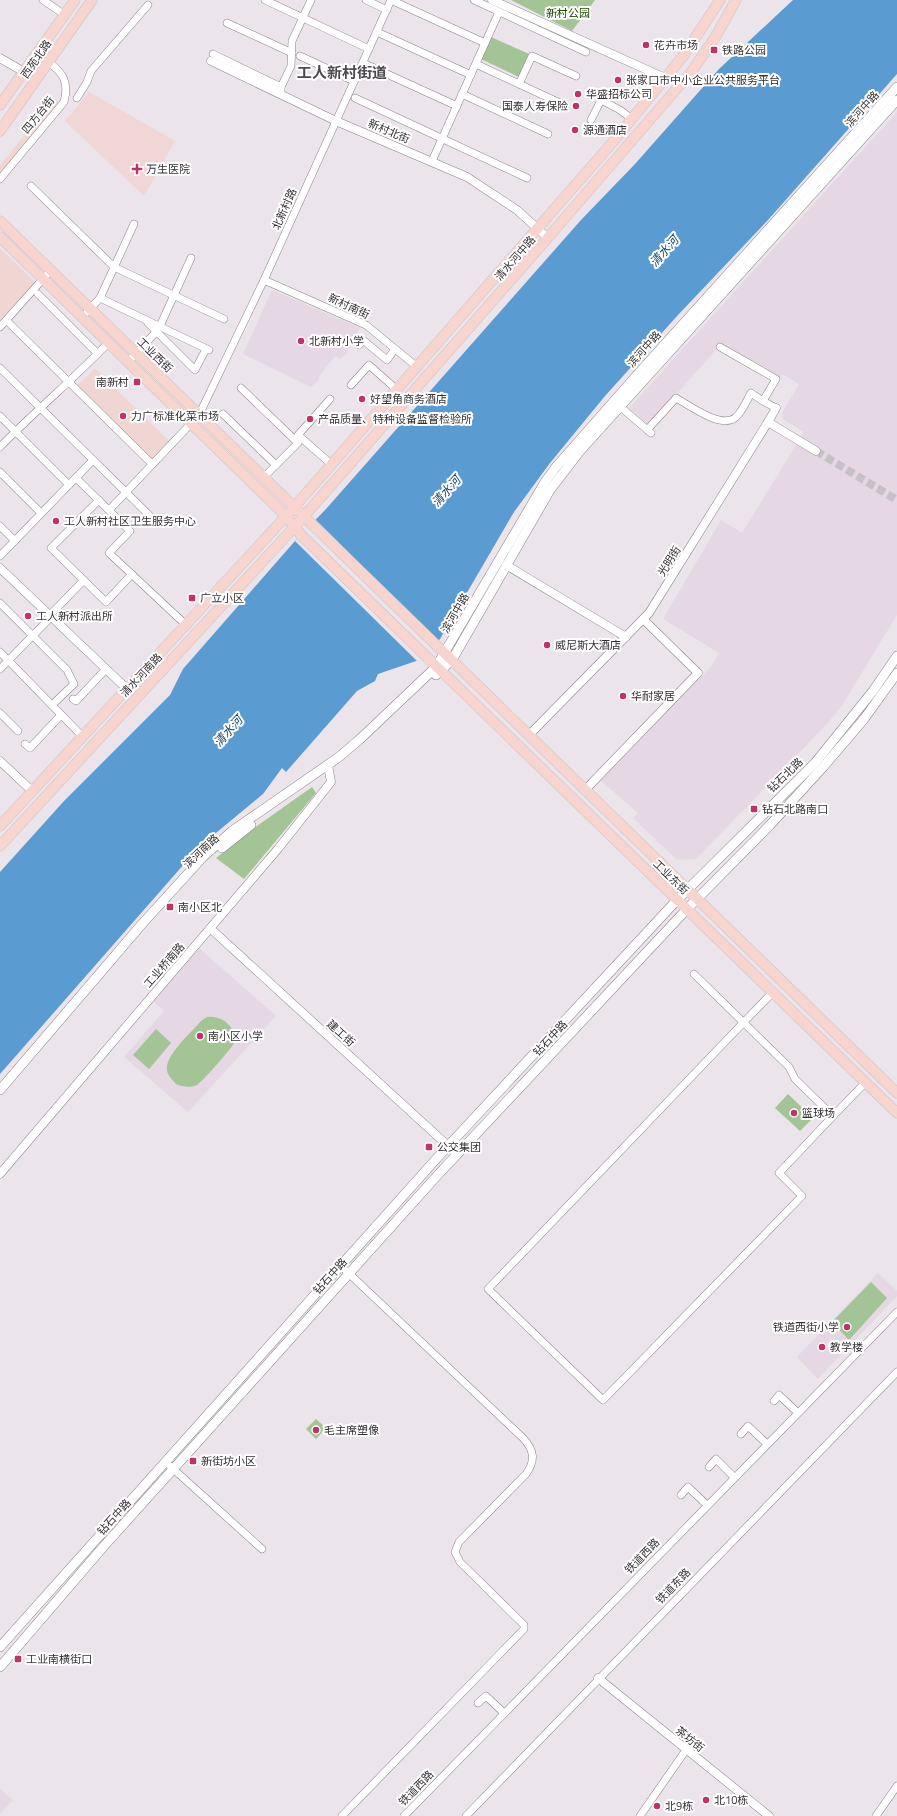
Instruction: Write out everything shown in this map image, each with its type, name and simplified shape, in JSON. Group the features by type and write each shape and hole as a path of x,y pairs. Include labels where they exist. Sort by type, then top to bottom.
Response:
{"main road":[{"name":"西苑北路","path":"0,105 75,0"},
{"name":"西苑北路","path":"0,131 92,0"},
{"name":"清水河中路","path":"289,512 632,119 684,55 720,0"},
{"name":"清水河中路","path":"298,528 311,509 692,71 716,36 736,0"},
{"name":"滨河中路","path":"445,653 506,565 550,490 617,404 897,87"},
{"name":"滨河中路","path":"445,653 545,482 897,100"},
{"name":"工业西街","path":"0,221 276,489 289,512"},
{"path":"0,237 269,499 289,512"},
{"path":"276,489 290,496 299,497 305,494"},
{"path":"269,499 274,515 270,533"},
{"path":"311,509 311,524"},
{"name":"工业东街","path":"289,512 311,524 897,1092"},
{"name":"工业东街","path":"289,512 298,528 438,669 897,1113"},
{"name":"清水河南路","path":"0,826 289,512"},
{"name":"清水河南路","path":"0,846 287,535 295,533 298,528"},
{"name":"滨河南路","path":"0,1097 148,924 208,859 329,767 438,669 445,653"},
{"name":"钻石北路","path":"677,900 815,763 873,690 897,656"},
{"name":"钻石北路","path":"687,909 770,826 846,742 897,673"},
{"name":"滨河南路","path":"0,1090 142,924 203,858 232,831 329,767"},
{"name":"钻石中路","path":"0,1647 448,1146 677,900"},
{"name":"钻石中路","path":"0,1667 173,1469 348,1273 457,1154 687,909"}],"street":[{"path":"43,0 64,15"},
{"path":"265,0 369,49"},
{"path":"281,91 291,66 292,41 311,0"},
{"path":"366,0 387,10"},
{"path":"391,0 485,43"},
{"name":"北新村路","path":"112,507 200,415 264,280 391,0"},
{"path":"474,0 586,52"},
{"path":"492,0 664,78"},
{"path":"66,92 79,99 91,71 148,5"},
{"path":"432,161 499,12"},
{"path":"227,23 292,53"},
{"path":"377,32 471,75"},
{"path":"300,56 354,81"},
{"path":"519,84 532,56 576,76"},
{"path":"0,58 24,72"},
{"name":"新村北街","path":"212,58 281,91 336,121 467,177 517,210 548,238"},
{"name":"四方台街","path":"0,179 64,102 66,92 61,72 48,62"},
{"path":"363,63 457,106"},
{"path":"476,64 562,104"},
{"path":"462,94 548,134"},
{"path":"355,98 527,178"},
{"path":"591,120 601,100 620,110 632,119"},
{"path":"31,186 114,267 224,319"},
{"path":"82,316 100,298 134,224"},
{"path":"128,362 158,329 191,258"},
{"path":"0,326 51,270"},
{"name":"新村南街","path":"264,280 366,325 416,366"},
{"path":"38,294 98,354"},
{"path":"100,298 144,319 158,329 195,370 208,349 158,329"},
{"path":"9,323 152,464"},
{"path":"359,345 363,340 386,360 395,349"},
{"path":"0,448 40,407 69,382 109,342"},
{"path":"720,347 776,379 763,401"},
{"path":"351,385 369,365 396,389"},
{"path":"0,368 149,515"},
{"path":"241,388 298,443 264,477"},
{"path":"617,404 649,432 676,398 713,419 721,420 730,420 736,417 751,393 776,408"},
{"path":"330,399 298,435 331,464"},
{"name":"光明街","path":"529,735 643,619 676,571 776,408"},
{"path":"223,414 276,465"},
{"path":"0,416 69,485"},
{"path":"768,422 816,451"},
{"path":"0,556 93,460"},
{"path":"0,472 42,513"},
{"path":"76,478 130,531 109,553 185,624"},
{"path":"98,500 51,548 106,602 132,574"},
{"path":"0,526 15,541"},
{"path":"506,565 626,637"},
{"path":"2,573 51,616 126,688"},
{"path":"0,669 33,636 84,580"},
{"path":"0,603 67,670 74,684 52,705"},
{"path":"586,790 698,672 643,619"},
{"path":"0,652 82,736"},
{"path":"73,699 76,701 106,669"},
{"path":"0,713 18,731"},
{"path":"25,744 30,748 61,715"},
{"path":"0,760 32,791"},
{"name":"工业桥南路","path":"0,1174 277,850 332,782 329,767"},
{"name":"建工街","path":"210,928 457,1154"},
{"path":"694,974 789,1067 795,1079 833,1116"},
{"path":"773,992 488,1289 603,1400 802,1196 779,1173 866,1082"},
{"path":"341,1266 523,1438 530,1445 533,1458 533,1464 526,1474 459,1542 455,1552 460,1562 524,1625 524,1629 342,1816"},
{"name":"铁道西路","path":"404,1816 797,1412 897,1312"},
{"name":"铁道东路","path":"466,1816 598,1678 897,1372"},
{"path":"774,1401 779,1395 797,1412"},
{"path":"741,1434 748,1426 767,1444"},
{"path":"708,1467 716,1460 734,1477"},
{"path":"166,1462 262,1549"},
{"path":"680,1495 688,1487 707,1505"},
{"name":"茶坊街","path":"598,1678 769,1816"},
{"path":"478,1703 486,1696 504,1713"},
{"path":"640,1816 686,1750"},
{"path":"876,1816 894,1797 897,1786"}],"shaded area":[{"name":"万生医院","path":"89,92 175,141 144,196 65,121"},
{"path":"54,99 59,102 0,174 0,165"},
{"path":"897,112 897,615 841,707 827,724 696,859 677,860 633,818 638,813 600,780 711,667 719,653 663,619 721,520 742,533 804,432 783,419 782,413 799,384 782,374 780,377 721,344 649,425 629,408"},
{"path":"0,248 36,283 0,323"},
{"name":"北新村小学","path":"272,290 360,328 346,354 340,359 335,356 320,375 318,381 311,387 243,354"},
{"name":"力广标准化菜市场","path":"95,368 171,443 153,461 77,386"},
{"name":"南小区小学","path":"199,948 276,1016 188,1112 124,1057 164,1011 152,1000"},
{"name":"铁道西街小学","path":"878,1273 897,1291 897,1296 818,1379 797,1357"},
{"path":"0,1789 13,1800 0,1814"}],"green space":[{"name":"新村公园","path":"511,0 595,0 572,31"},
{"path":"491,37 529,54 519,77 481,59"},
{"path":"312,787 316,793 244,879 216,858 257,826"},
{"path":"207,1017 218,1018 227,1023 233,1032 234,1043 217,1065 197,1085 186,1087 176,1084 169,1076 167,1071 167,1065 170,1058 185,1038 201,1021"},
{"path":"156,1029 171,1043 149,1069 133,1055"},
{"name":"篮球场","path":"788,1094 813,1118 800,1131 775,1108"},
{"path":"871,1282 887,1298 849,1340 832,1322"},
{"path":"316,1419 326,1428 316,1439 306,1429"}],"water":[{"name":"清水河","path":"793,0 897,0 897,74 768,220 678,315 605,396 550,463 514,512 440,639 419,660 378,674 375,681 357,691 286,772 282,768 263,794 199,847 0,1074 0,872 64,801 170,695 183,669 581,220 635,164 719,69"}],"pier":[{"path":"315,519 439,642 421,661 418,662 295,541"}],"tunnel":[{"path":"816,451 897,500"}],"place":[{"name":"花卉市场","path":"646,45"},
{"name":"铁路公园","path":"714,50"},
{"name":"张家口市中小企业公共服务平台","path":"618,80"},
{"name":"华盛招标公司","path":"578,94"},
{"name":"国泰人寿保险","path":"576,106"},
{"name":"源通酒店","path":"575,130"},
{"name":"万生医院","path":"137,169"},
{"name":"北新村小学","path":"301,341"},
{"name":"南新村","path":"137,382"},
{"name":"好望角商务酒店","path":"362,399"},
{"name":"力广标准化菜市场","path":"123,416"},
{"name":"产品质量、特种设备监督检验所","path":"310,419"},
{"name":"工人新村社区卫生服务中心","path":"56,521"},
{"name":"广立小区","path":"192,598"},
{"name":"工人新村派出所","path":"28,616"},
{"name":"威尼斯大酒店","path":"547,645"},
{"name":"华耐家居","path":"623,696"},
{"name":"钻石北路南口","path":"754,809"},
{"name":"南小区北","path":"170,907"},
{"name":"南小区小学","path":"200,1036"},
{"name":"篮球场","path":"794,1113"},
{"name":"公交集团","path":"429,1147"},
{"name":"铁道西街小学","path":"847,1327"},
{"name":"教学楼","path":"822,1347"},
{"name":"毛主席塑像","path":"316,1430"},
{"name":"新街坊小区","path":"193,1461"},
{"name":"工业南横街口","path":"18,1659"},
{"name":"北10栋","path":"706,1800"},
{"name":"北9栋","path":"657,1806"}],"district":[{"name":"工人新村街道","path":"342,72"}]}
